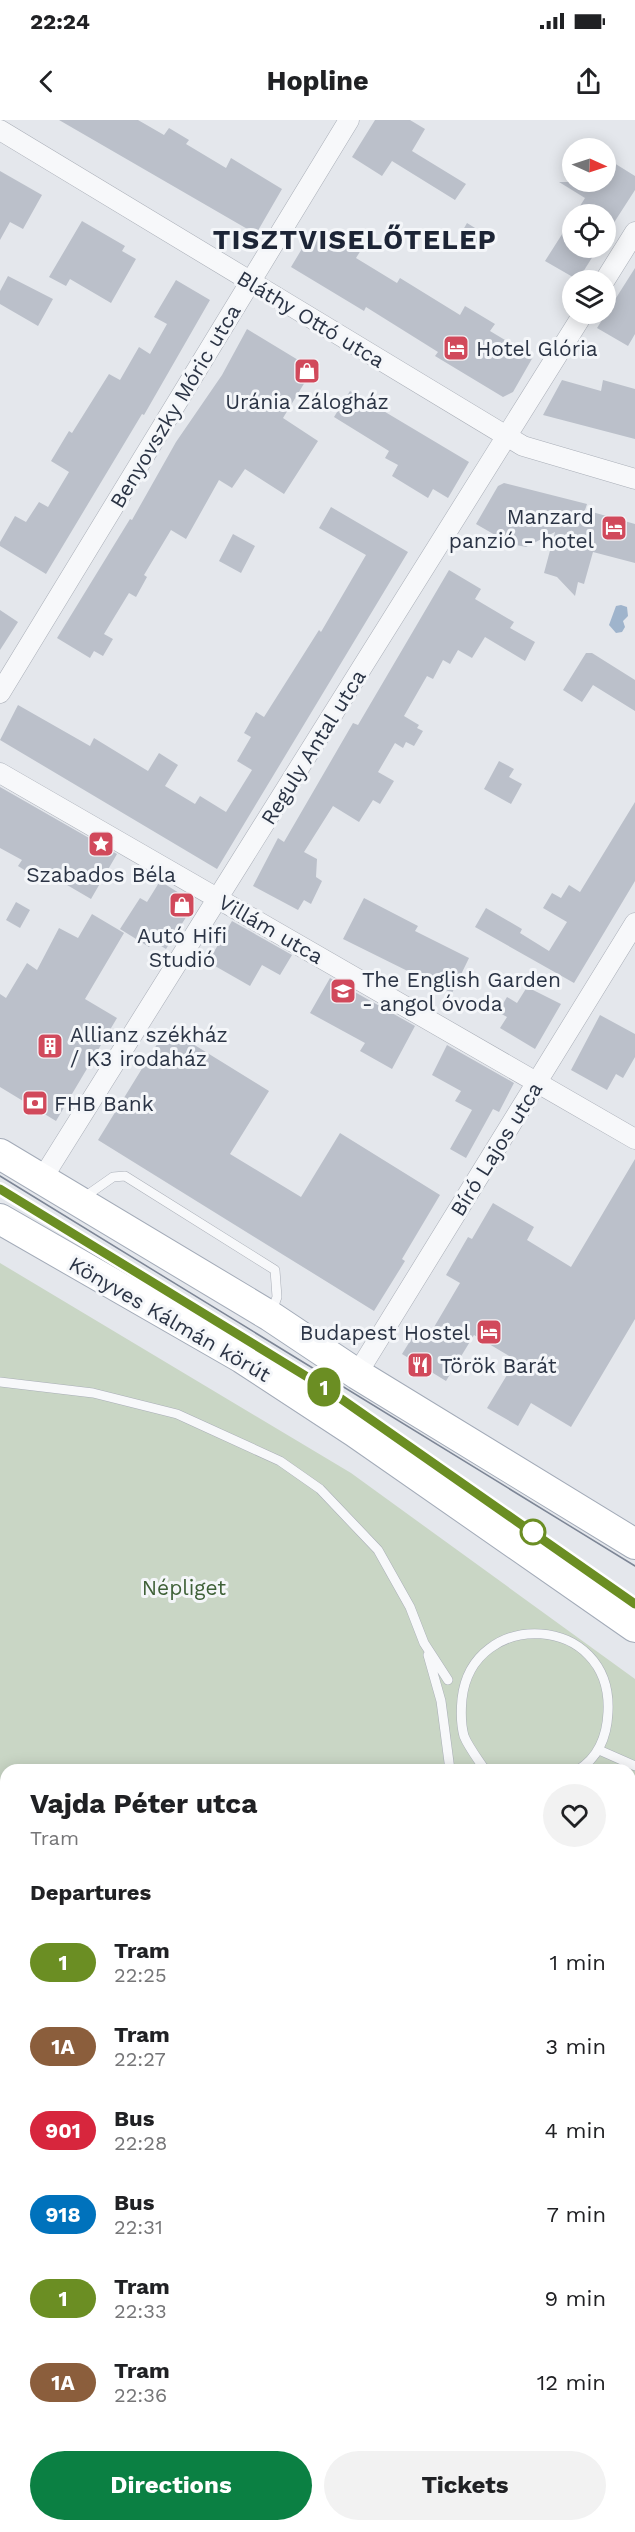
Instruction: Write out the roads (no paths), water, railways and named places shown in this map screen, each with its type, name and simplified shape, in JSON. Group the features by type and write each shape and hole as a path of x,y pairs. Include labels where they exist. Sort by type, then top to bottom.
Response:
{"main road":[{"path":"0,1154 270,1316 357,1374 635,1544"},
{"name":"Könyves Kálmán körút","path":"0,1219 242,1358 355,1432 635,1627"}],"street":[{"name":"Benyovszky Móric utca","path":"0,693 350,120"},
{"name":"Bláthy Ottó utca","path":"0,130 523,446 635,479"},
{"path":"610,270 635,232"},
{"name":"Reguly Antal utca","path":"42,1179 578,324"},
{"name":"Villám utca","path":"0,773 635,1139"},
{"name":"Bíró Lajos utca","path":"357,1374 635,923"}],"lane":[{"path":"80,1200 113,1177 125,1176 275,1270 277,1297 270,1316"},
{"path":"0,1382 93,1393 177,1413 280,1461 320,1489 378,1550 410,1607 424,1643 441,1701 449,1764"},
{"path":"481,1764 464,1736 461,1710 465,1680 482,1655 501,1641 531,1632 563,1637 587,1651 603,1678 608,1702 607,1727 599,1750 584,1764"},
{"path":"424,1643 448,1680"},
{"path":"599,1750 630,1764"}],"water":[{"path":"616,606 627,607 628,616 623,621 625,627 622,632 616,633 609,625"}],"tram line":[{"path":"0,1176 635,1566"},
{"path":"0,1189 327,1389 635,1604"},
{"name":"1","path":"0,1189 327,1389 635,1604"}],"place":[{"name":"Hotel Glória","path":"456,348"},
{"name":"Uránia Zálogház","path":"307,371"},
{"name":"Manzard panzió - hotel","path":"614,528"},
{"name":"Szabados Béla","path":"101,844"},
{"name":"Autó Hifi Studió","path":"182,905"},
{"name":"The English Garden - angol óvoda","path":"343,991"},
{"name":"Allianz székház / K3 irodaház","path":"50,1046"},
{"name":"FHB Bank","path":"35,1103"},
{"name":"Budapest Hostel","path":"489,1332"},
{"name":"Török Barát","path":"420,1365"}],"district":[{"name":"TISZTVISELŐTELEP","path":"355,240"}],"park label":[{"name":"Népliget","path":"184,1587"}]}
